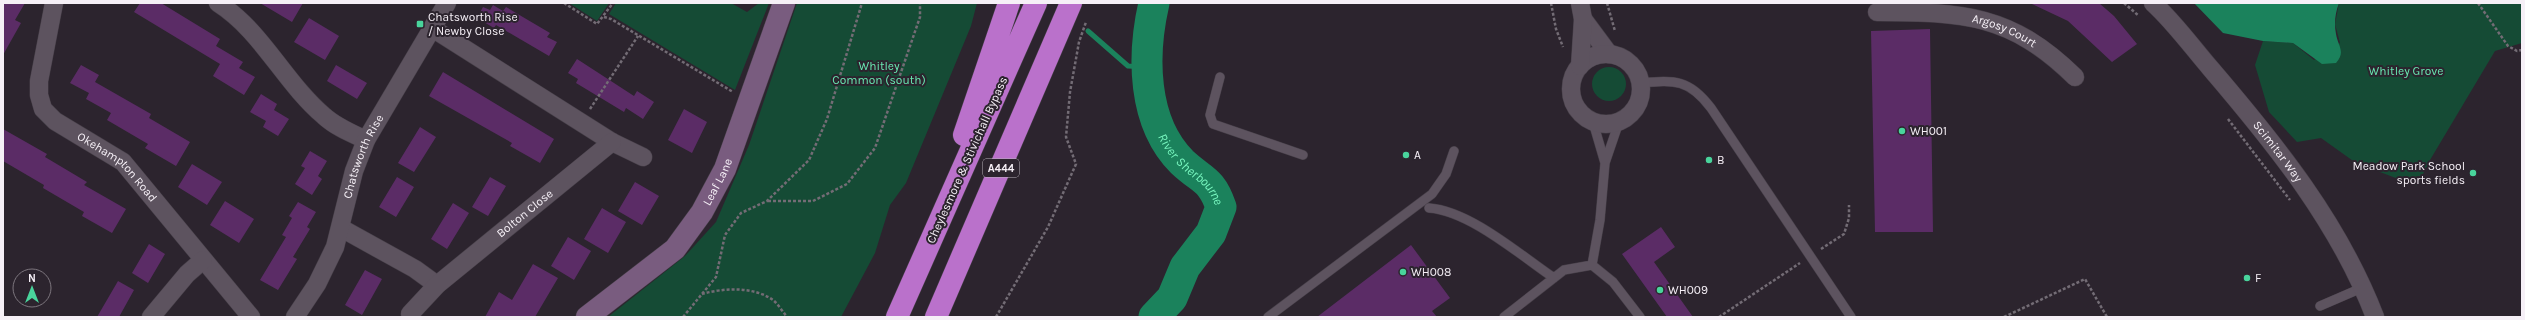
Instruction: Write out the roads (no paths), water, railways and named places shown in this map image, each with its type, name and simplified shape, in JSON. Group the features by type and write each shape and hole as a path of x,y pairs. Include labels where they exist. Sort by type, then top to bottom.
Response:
{"highway":[{"path":"915,276 1009,3"},
{"name":"Cheylesmore & Stivichall Bypass","path":"897,317 1036,3"},
{"name":"A444","path":"936,317 1074,10"}],"street":[{"name":"Okehampton Road","path":"54,3 39,81 39,95 43,109 55,121 123,162 251,317"},
{"path":"218,3 246,24 295,86 324,117 366,140"},
{"name":"Chatsworth Rise","path":"295,317 323,273 341,228 354,171 366,140 447,3"},
{"name":"Leaf Lane","path":"587,317 675,249 702,212 725,169 751,101 784,3"},
{"name":"Scimitar Way","path":"2153,3 2249,114 2318,206 2338,236 2364,287 2375,317"},
{"name":"Argosy Court","path":"1877,12 1920,8 2000,25 2017,32 2052,55 2075,77"},
{"path":"1581,11 1609,54"},
{"path":"1580,66 1596,56 1609,54 1627,61 1636,70 1641,83 1641,97 1630,116 1619,122 1606,124 1593,122 1582,115 1572,99 1572,82 1580,66 1581,11"},
{"path":"432,28 582,121 612,142 643,157"},
{"name":"Bolton Close","path":"410,314 437,285 612,142"},
{"path":"341,228 416,269 437,285"},
{"path":"151,317 187,274 203,260"}],"lane":[{"path":"1220,77 1210,115 1213,124 1303,155"},
{"path":"1641,83 1669,81 1685,84 1697,90 1712,108 1851,317"},
{"path":"1593,122 1605,163"},
{"path":"1592,265 1600,220 1605,163 1619,122"},
{"path":"1268,317 1432,194 1446,174 1454,150"},
{"path":"1429,208 1452,212 1470,221 1554,278"},
{"path":"1504,317 1564,270 1592,265 1613,282 1640,317"},
{"path":"2320,306 2364,287"}],"waterway":[{"name":"River Sherbourne","path":"1154,3 1150,23 1147,66 1148,87 1152,108 1159,128 1169,146 1182,162 1210,185 1214,190 1221,207 1211,233 1185,267 1172,298 1154,317"},
{"path":"1088,31 1128,66 1147,67"}],"place":[{"name":"Chatsworth Rise / Newby Close","path":"420,24"},
{"name":"WH001","path":"1902,131"},
{"name":"A","path":"1406,155"},
{"name":"B","path":"1709,160"},
{"name":"Meadow Park School sports fields","path":"2473,173"},
{"name":"WH008","path":"1403,272"},
{"name":"F","path":"2247,278"},
{"name":"WH009","path":"1660,290"}],"park label":[{"name":"Whitley Grove","path":"2406,71"},
{"name":"Whitley Common (south)","path":"879,73"}]}
